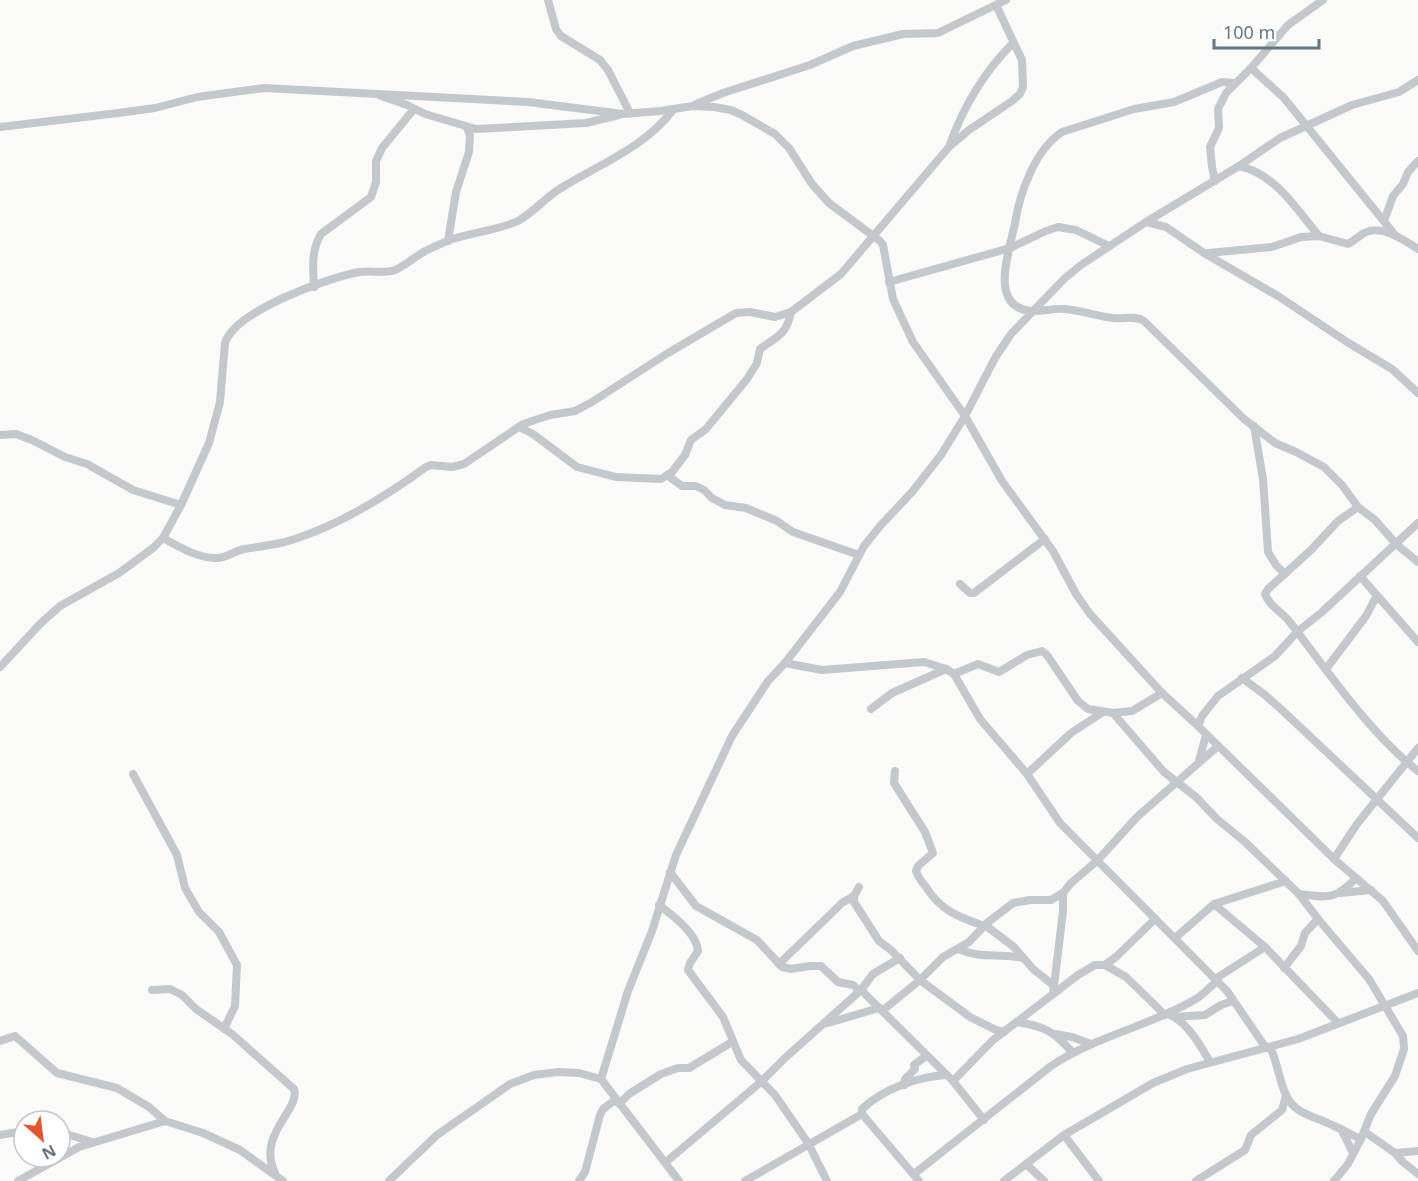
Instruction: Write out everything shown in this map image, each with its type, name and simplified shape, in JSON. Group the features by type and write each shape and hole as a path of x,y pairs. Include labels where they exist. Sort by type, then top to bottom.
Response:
{"street":[{"path":"548,0 556,28 561,36 600,60 608,70 627,114"},
{"path":"376,93 467,128 518,128 586,123 627,114 693,106 723,93 810,66 853,46 903,34 938,33 1006,0"},
{"path":"1215,181 1210,147 1220,128 1218,114 1221,101 1234,83 1251,68 1288,25 1323,0"},
{"path":"163,538 205,557 218,558 241,550 287,541 331,525 426,467 431,465 452,467 464,464 519,427 550,415 574,411 592,402 736,313 750,312 776,317 791,312 841,274 949,147 1020,94 1023,87 1022,60 996,4"},
{"path":"949,147 958,121 983,79 1013,43"},
{"path":"1251,68 1284,98 1395,234 1418,249"},
{"path":"601,1079 628,992 652,931 670,872 732,736 768,681 785,663 840,592 859,555 881,525 912,492 941,455 995,358 1011,334 1065,278 1109,246 1280,138 1352,105 1399,92 1418,80"},
{"path":"1234,83 1222,82 1174,102 1134,109 1062,132 1055,137 1030,174 1022,193 1005,274 1005,293 1018,307 1033,311 1066,309 1119,319 1139,317 1236,412 1275,443 1324,467 1358,507 1375,520 1397,545 1418,562"},
{"path":"0,127 155,108 197,97 264,88 528,102 627,114"},
{"path":"693,106 731,110 775,134 789,148 812,184 829,203 880,241 884,249 893,299 914,342 964,416 1002,481 1045,539 1090,614 1162,693 1334,859 1383,901 1418,950"},
{"path":"314,286 312,259 321,234 371,197 376,182 378,155 414,109"},
{"path":"0,668 40,624 60,606 119,573 163,538 181,505 209,443 216,421 228,336 242,321 279,300 314,286 360,272 393,271 423,252 448,241 515,222 561,188 647,137 664,122 673,110"},
{"path":"448,241 456,192 469,152 470,135 467,128"},
{"path":"1384,221 1393,196 1418,161"},
{"path":"1239,166 1255,170 1280,189 1319,236"},
{"path":"1146,222 1166,227 1204,253 1278,296 1392,369 1418,393"},
{"path":"889,282 1010,248 1058,227 1076,230 1109,246"},
{"path":"1204,253 1272,247 1301,237 1319,236 1348,243 1366,232 1379,231 1395,234"},
{"path":"519,427 533,434 572,464 587,470 616,477 658,479 667,475 685,455 691,440 706,429 747,379 757,363 760,349 781,335 788,325 791,312"},
{"path":"1254,426 1263,479 1268,552 1285,574"},
{"path":"0,435 16,435 32,440 65,457 87,464 134,490 181,505"},
{"path":"667,475 682,486 696,486 704,490 712,498 725,505 746,508 793,532 859,555"},
{"path":"1358,507 1338,520 1311,550 1265,594 1370,723 1407,763 1418,771"},
{"path":"1198,726 1212,702 1275,656 1297,632 1397,545 1418,523"},
{"path":"960,584 970,592 979,590 1045,539"},
{"path":"1360,576 1376,597 1418,642"},
{"path":"1326,669 1366,616 1376,597"},
{"path":"871,709 892,693 950,672 978,664 999,672 1027,656 1042,651 1078,701 1088,708 1113,713 1138,710 1162,693"},
{"path":"785,663 822,670 924,662 950,672 980,719 1027,774 1060,823 1216,980 1233,1001 1268,1047 1278,1066 1286,1096 1292,1104 1303,1113 1342,1130 1363,1136 1395,1153 1418,1174"},
{"path":"1242,678 1265,694 1418,838"},
{"path":"1027,774 1071,733 1103,712"},
{"path":"1113,713 1156,764 1176,783 1196,797 1299,894 1369,979 1403,1036 1404,1049 1395,1076 1371,1114 1363,1136 1336,1180"},
{"path":"1199,762 1206,735"},
{"path":"826,1023 880,1010 920,980 943,957 969,942 985,925 1013,903 1052,900 1063,893 1097,861 1137,817 1218,746"},
{"path":"1334,859 1357,824 1418,748"},
{"path":"895,771 894,783 921,825 933,853 918,866 916,871 930,895 945,909 985,925 1014,947 1053,990"},
{"path":"133,774 177,855 185,888 199,912 219,932 237,965 236,1006 224,1029"},
{"path":"670,872 696,906 757,940 786,969 821,966 838,982 853,985 861,990 949,1078 984,1120"},
{"path":"1340,893 1356,878"},
{"path":"1175,938 1214,904 1286,881"},
{"path":"779,963 812,931 830,918 842,903 854,896 859,886"},
{"path":"1299,894 1330,896 1371,890"},
{"path":"1053,990 1063,912 1063,893"},
{"path":"854,896 857,908 873,934 920,980 970,1017 1004,1032"},
{"path":"1214,904 1265,947 1337,1022"},
{"path":"660,905 676,919 698,945 697,955 690,963 688,970 723,1017 741,1060 762,1081 808,1143 827,1181"},
{"path":"1105,965 1155,918"},
{"path":"1284,968 1301,946 1305,933 1318,919"},
{"path":"1210,1062 1194,1036 1169,1015 1126,977 1105,965 1095,965 1053,990 949,1078 928,1077 904,1085 867,1104 862,1109 862,1114 916,1177 984,1120 1072,1052 1169,1015 1197,998 1216,980 1265,947"},
{"path":"958,949 976,956 1008,954 1023,958"},
{"path":"666,1162 762,1081 799,1045 826,1023 861,990 873,974 900,958"},
{"path":"152,990 176,991 292,1085 296,1092 295,1097 270,1149 269,1162 275,1173"},
{"path":"1004,1181 1064,1135 1153,1083 1210,1062 1298,1039 1337,1022 1418,993"},
{"path":"1169,1015 1205,1015 1233,1001"},
{"path":"1017,1022 1035,1025 1055,1034 1072,1036 1091,1044"},
{"path":"1055,1034 1072,1052"},
{"path":"0,1041 15,1036 57,1073 117,1088 149,1107 165,1121 194,1130 240,1150 275,1173 283,1181"},
{"path":"579,1181 585,1172 603,1109 661,1074 678,1068 689,1068 732,1042"},
{"path":"904,1085 905,1079 915,1069 914,1065 926,1056"},
{"path":"389,1181 444,1130 521,1079 558,1072 579,1073 601,1079 680,1181"},
{"path":"1196,1181 1245,1150 1251,1135 1282,1110 1286,1096"},
{"path":"744,1181 862,1114"},
{"path":"18,1181 68,1152 165,1121"},
{"path":"1342,1130 1353,1153"},
{"path":"1064,1135 1099,1181"},
{"path":"72,1136 96,1143"},
{"path":"1395,1153 1418,1151"},
{"path":"1026,1164 1044,1181"}]}
